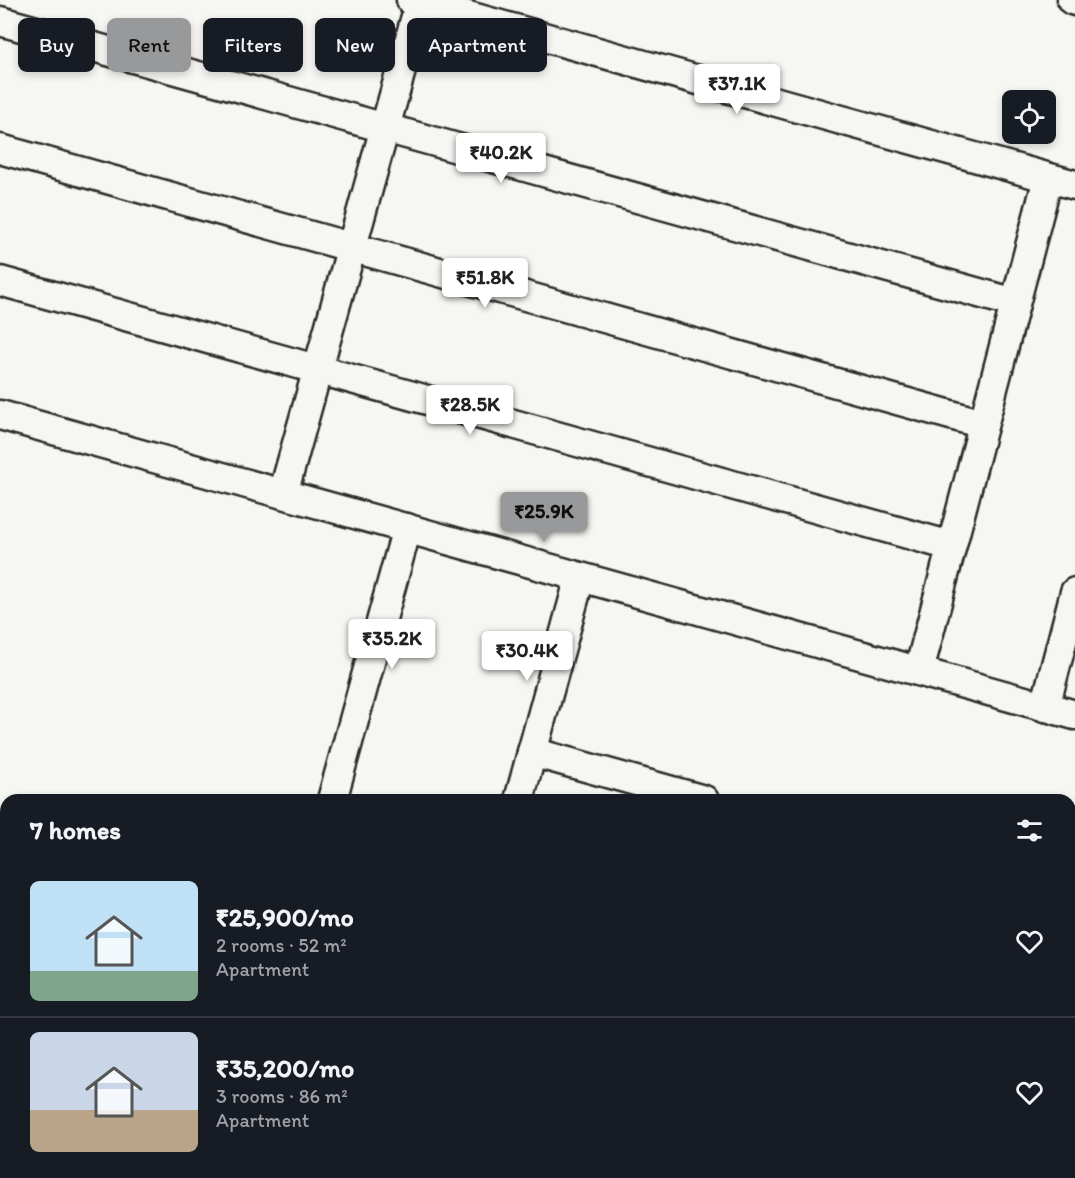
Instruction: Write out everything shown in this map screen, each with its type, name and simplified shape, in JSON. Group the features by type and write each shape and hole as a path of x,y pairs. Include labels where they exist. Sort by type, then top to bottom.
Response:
{"street":[{"path":"283,494 385,128 416,1 1075,185"},
{"path":"0,21 1015,303"},
{"path":"0,150 983,424"},
{"path":"918,671 1048,178"},
{"path":"0,282 951,546"},
{"path":"0,415 1075,715"},
{"path":"334,794 407,528"},
{"path":"521,794 580,577"},
{"path":"1045,707 1075,592"},
{"path":"532,752 682,794"}]}
